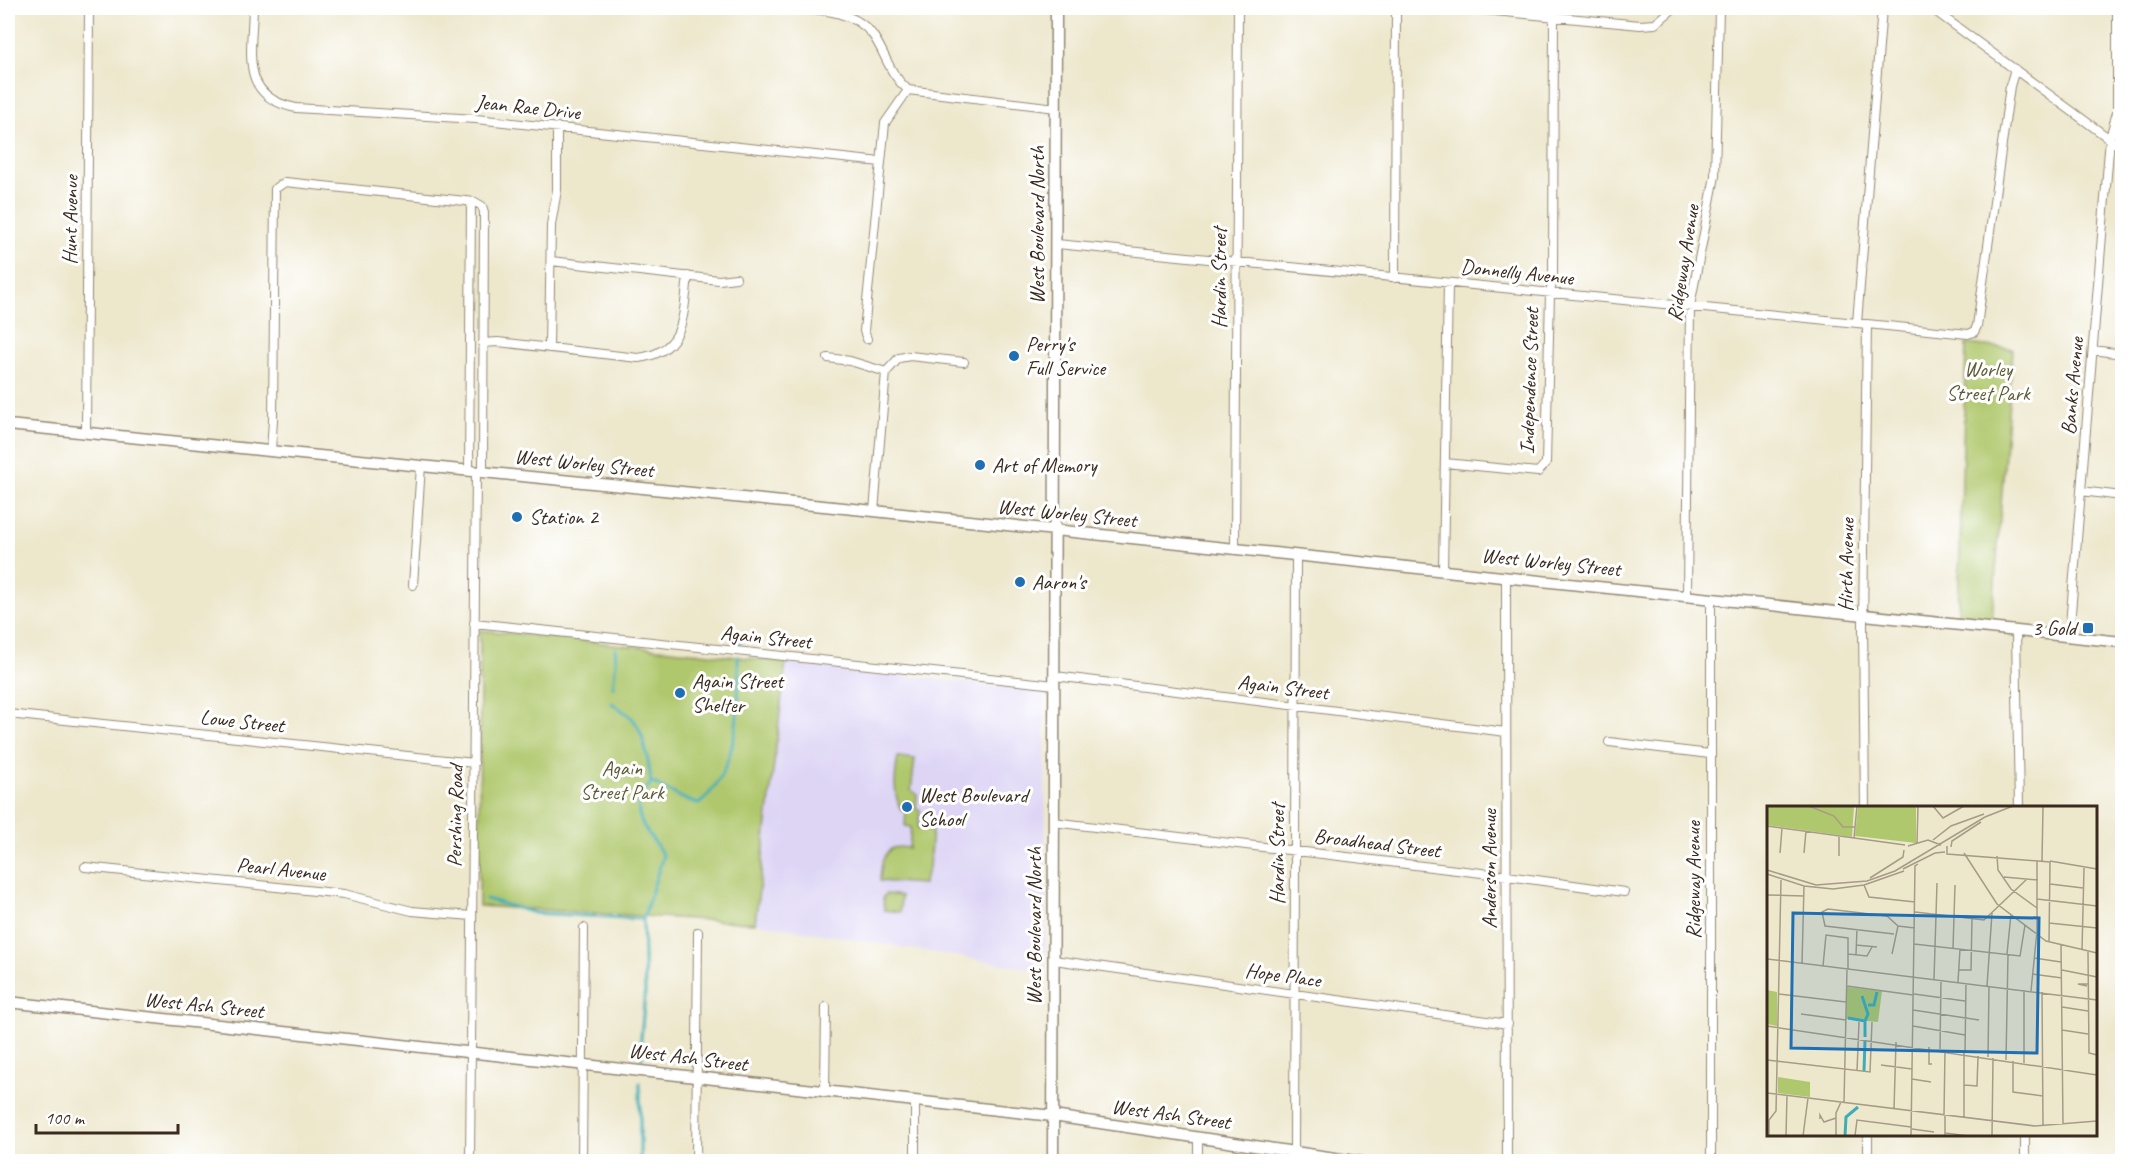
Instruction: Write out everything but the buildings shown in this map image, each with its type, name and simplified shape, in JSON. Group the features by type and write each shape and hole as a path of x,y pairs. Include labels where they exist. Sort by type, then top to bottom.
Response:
{"street":[{"name":"Hunt Avenue","path":"86,432 89,8"},
{"name":"Jean Rae Drive","path":"253,8 254,80 260,91 281,105 296,108 476,119 881,162"},
{"path":"798,8 840,14 857,22 872,34 891,72 908,90 1056,108"},
{"name":"West Boulevard North","path":"1053,1161 1056,8"},
{"name":"Hardin Street","path":"1235,549 1238,8"},
{"path":"1395,278 1396,8"},
{"path":"1464,8 1641,25 1655,24 1674,8"},
{"name":"Ridgeway Avenue","path":"1687,596 1690,306 1715,176 1719,8"},
{"path":"1857,323 1882,8"},
{"path":"1932,8 2122,148"},
{"name":"Banks Avenue","path":"2069,636 2110,138 2117,112 2117,8"},
{"name":"Independence Street","path":"1445,463 1538,472 1546,463 1550,293 1553,278 1554,16"},
{"name":"Donnelly Avenue","path":"1057,244 1974,333 1977,326 2010,86 2015,69"},
{"path":"867,339 864,331 885,123 908,90"},
{"path":"549,348 551,225 557,190 557,127"},
{"path":"270,450 273,409 275,189 285,182 471,201 476,472"},
{"name":"Pershing Road","path":"470,1161 476,472 483,343 484,212 482,206 471,201"},
{"path":"551,261 719,279 736,278"},
{"path":"483,343 498,342 638,358 660,352 668,347 680,330 688,276"},
{"path":"1443,570 1448,283"},
{"name":"Hirth Avenue","path":"1865,806 1867,324"},
{"path":"2093,350 2122,354"},
{"path":"874,511 886,372 899,358 910,356 964,362"},
{"path":"828,358 850,361 886,372"},
{"name":"West Worley Street","path":"8,424 874,511 2122,642"},
{"path":"412,585 421,466"},
{"path":"2081,491 2122,496"},
{"name":"Hardin Street","path":"1294,1152 1296,556"},
{"name":"Anderson Avenue","path":"1506,577 1507,1161"},
{"name":"Ridgeway Avenue","path":"1711,599 1711,1161"},
{"name":"Again Street","path":"474,623 1295,706 1506,732"},
{"path":"2016,631 2019,806"},
{"name":"Lowe Street","path":"8,714 474,763"},
{"path":"1609,742 1710,754"},
{"name":"Broadhead Street","path":"1053,822 1624,892"},
{"name":"Pearl Avenue","path":"86,867 344,894 412,911 472,916"},
{"path":"582,1161 584,928"},
{"path":"696,1161 698,933"},
{"name":"Hope Place","path":"1054,960 1508,1024"},
{"name":"West Ash Street","path":"8,1002 470,1054 582,1064 825,1093 1053,1116 1334,1159 1362,1161"},
{"path":"825,1093 826,1007"},
{"path":"915,1101 915,1161"},
{"path":"1868,1136 1868,1161"},
{"path":"2025,1136 2025,1161"},
{"path":"1198,1138 1198,1161"}],"shaded area":[{"name":"West Boulevard School","path":"786,662 1045,691 1046,971 755,923"}],"green space":[{"name":"Worley Street Park","path":"1966,344 2013,349 1992,621 1958,617"},
{"name":"Again Street Park","path":"480,630 786,662 755,923 479,906"},
{"path":"898,757 915,759 911,790 917,795 916,808 920,811 918,828 932,829 929,867 923,884 880,881 882,862 889,850 895,847 909,848 911,827 905,826 906,811 902,811 899,805 896,791 895,777"},
{"path":"886,894 901,896 900,912 884,910 883,897"}],"waterway":[{"path":"739,644 744,636"},
{"path":"613,687 615,648"},
{"path":"651,782 699,804 712,790 722,773 734,736 737,716 738,657"},
{"path":"612,703 632,718 640,731 648,758 651,782 640,800 640,818 663,856 643,919"},
{"path":"486,899 535,913 643,919 645,993 640,1049 642,1059"},
{"path":"640,1083 640,1162"}],"place":[{"name":"Perry's Full Service","path":"1014,356"},
{"name":"Art of Memory","path":"980,465"},
{"name":"Station 2","path":"517,517"},
{"name":"Aaron's","path":"1020,582"},
{"name":"3 Gold","path":"2088,628"},
{"name":"Again Street Shelter","path":"680,693"},
{"name":"West Boulevard School","path":"907,807"}]}
